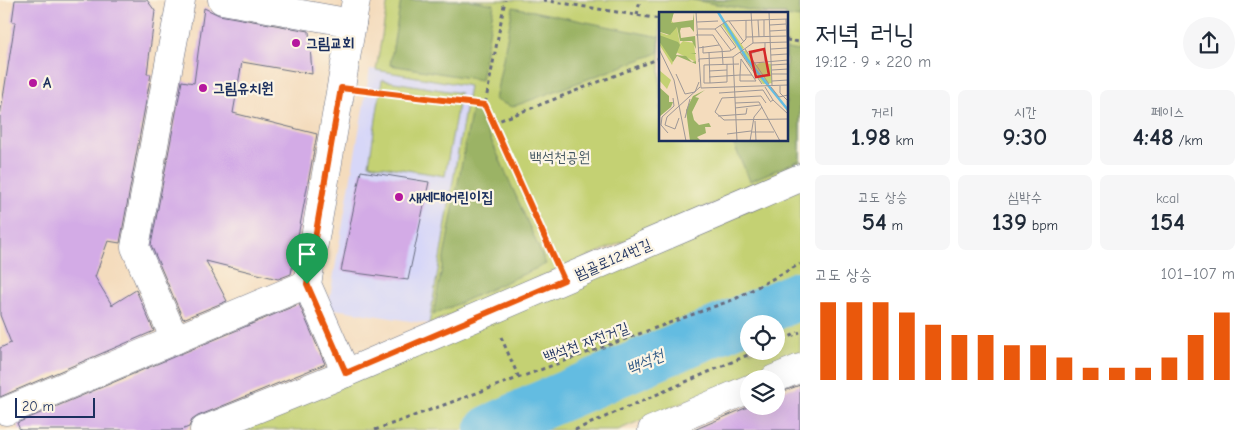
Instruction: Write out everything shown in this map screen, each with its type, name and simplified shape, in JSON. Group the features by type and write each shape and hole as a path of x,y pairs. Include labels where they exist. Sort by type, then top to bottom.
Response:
{"street":[{"path":"175,340 135,247 181,0"},
{"path":"222,0 354,12 307,284 346,373"},
{"name":"범골로124번길","path":"204,430 346,373 800,178"},
{"path":"7,411 307,284"},
{"path":"785,374 800,368"},
{"path":"652,430 740,393"}],"path":[{"path":"505,0 485,105 564,280"},
{"path":"543,0 659,19"},
{"path":"637,15 640,0"},
{"path":"493,123 659,58"},
{"path":"341,88 485,105"},
{"name":"백석천 자전거길","path":"375,430 735,299 800,264"},
{"path":"785,339 800,332"},
{"path":"575,430 740,358"}],"shaded area":[{"name":"새세대어린이집","path":"370,69 469,86 429,324 328,308"}],"green space":[{"name":"백석천공원","path":"388,0 800,0 800,167 429,324 469,86 376,70"},
{"path":"401,0 470,0 494,4 481,80 390,65"},
{"path":"693,0 800,0 800,18 788,16 788,12 762,12"},
{"path":"513,7 659,37 658,53 512,107 495,100"},
{"path":"788,49 800,51 800,160 750,181 732,141 788,141"},
{"path":"382,80 460,93 445,176 369,164"},
{"path":"472,109 478,110 546,264 433,315"},
{"path":"800,188 800,353 785,359 785,315 740,315 740,360 783,360 760,370 740,370 740,378 618,430 219,430"}],"building":[{"path":"15,0 147,0 155,11 147,74 151,74 120,243 108,241 95,277 112,305 136,290 154,331 0,397 0,348 11,343 0,315 0,117 15,22 12,22"},
{"path":"204,8 219,15 309,31 312,74 242,62 233,113 317,134 291,274 278,279 206,261 227,301 183,319 151,245 182,81 194,83"},
{"path":"361,171 429,182 408,280 341,271"},
{"path":"299,304 325,364 198,416 192,420 189,427 181,430 20,430 17,423"},
{"path":"800,385 800,430 694,430 740,410 740,415 785,415 785,391"}],"waterway":[{"name":"백석천","path":"489,430 540,406 800,295"}],"place":[{"name":"그림교회","path":"296,43"},
{"name":"A","path":"33,83"},
{"name":"그림유치원","path":"203,88"},
{"name":"새세대어린이집","path":"399,197"}],"route":[{"path":"341,88 485,105 564,280 346,373 307,284 341,88"}]}
